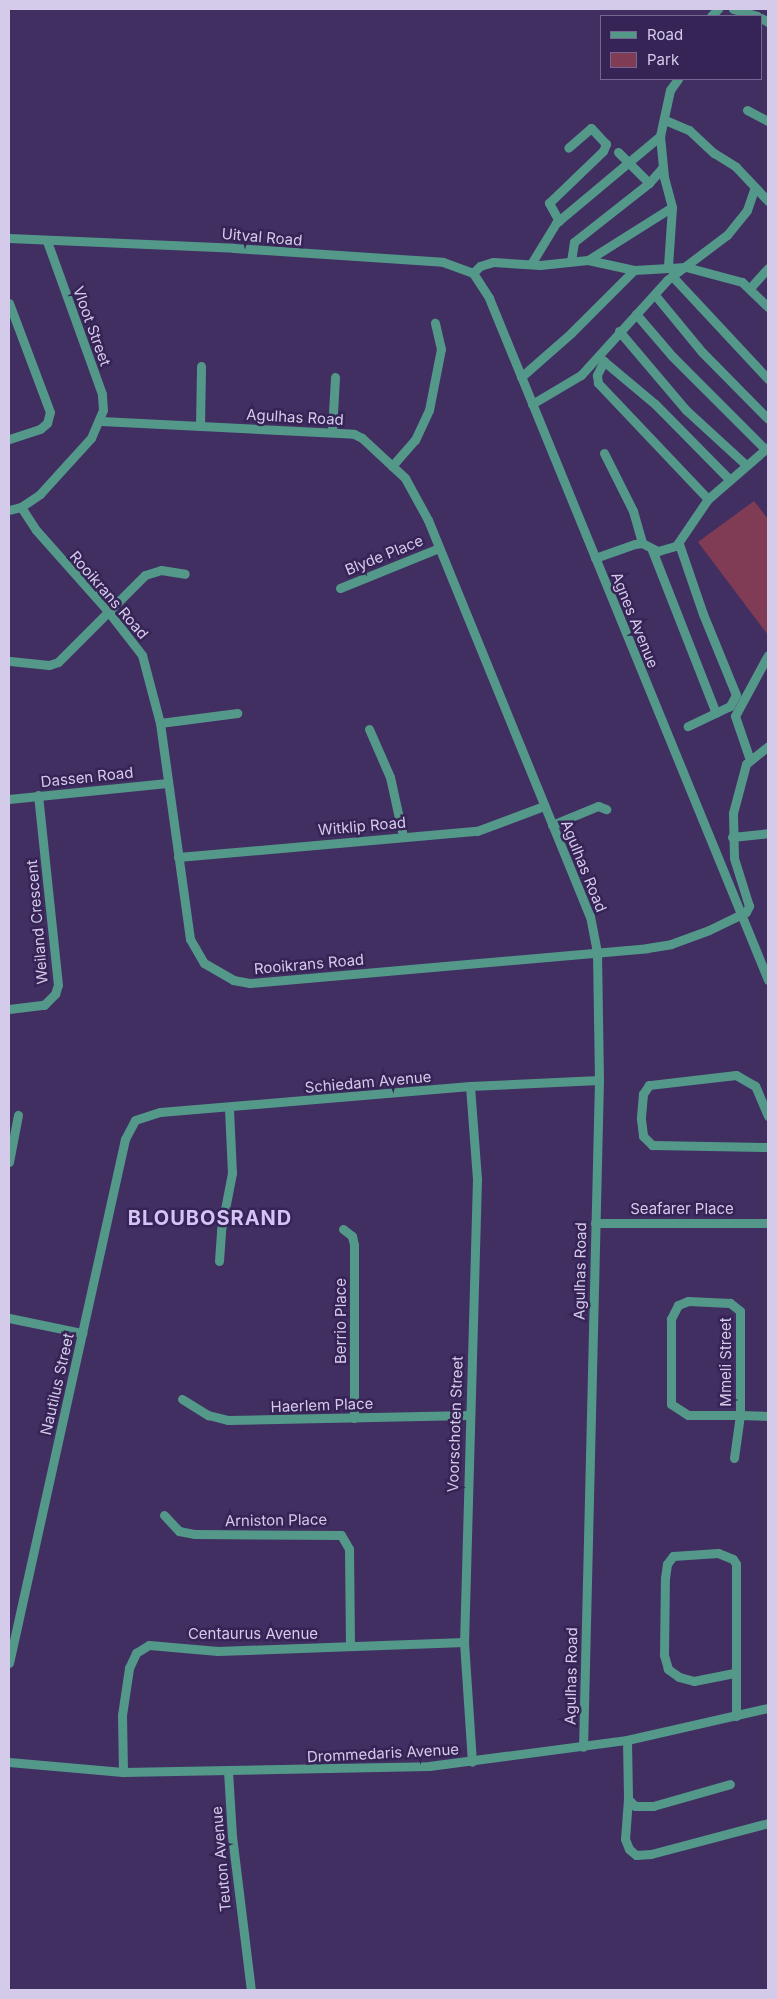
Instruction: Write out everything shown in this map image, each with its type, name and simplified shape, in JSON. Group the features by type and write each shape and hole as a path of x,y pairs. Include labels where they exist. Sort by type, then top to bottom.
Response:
{"street":[{"path":"733,9 752,15"},
{"path":"668,266 672,207 663,167 660,136 670,90 677,80"},
{"path":"747,110 768,121"},
{"path":"665,120 689,130 714,153 736,166 754,190 768,201"},
{"path":"559,221 549,203 603,151 606,144 592,128 568,148"},
{"path":"531,264 559,221 660,136"},
{"path":"618,152 649,183"},
{"path":"571,261 574,242 649,183 663,167"},
{"path":"708,499 598,383 597,375 602,359 619,331 672,276 686,267 735,226 748,210 754,190"},
{"path":"588,260 672,207"},
{"name":"Uitval Road","path":"9,238 234,248 444,262 473,273"},
{"name":"Vloot Street","path":"47,241 102,394 101,421"},
{"path":"473,273 486,263 531,264 588,260 634,270 668,266 686,267 718,274 750,288 768,307"},
{"path":"750,288 768,268"},
{"path":"521,377 571,333 634,270"},
{"name":"Agnes Avenue","path":"473,273 484,286 768,980"},
{"path":"672,276 768,379"},
{"path":"655,295 702,352 768,419"},
{"path":"9,303 50,412 46,423 40,429 9,439"},
{"path":"636,314 672,356 766,448 745,464 708,499 679,544 668,549 652,550"},
{"path":"392,466 416,440 429,410 440,349 435,323"},
{"path":"619,331 686,410 745,464"},
{"path":"532,404 582,376 602,359"},
{"path":"602,359 655,404 729,479"},
{"path":"200,426 201,366"},
{"path":"332,432 335,377"},
{"path":"9,510 21,507 40,494 84,447 101,421"},
{"name":"Agulhas Road","path":"101,421 332,432 362,438 392,466 414,490 440,548 590,916 598,953 599,1080 583,1747"},
{"path":"604,453 633,511 642,543 652,550 716,713"},
{"name":"Rooikrans Road","path":"21,507 54,552 107,610 142,655 160,723 167,783 192,944 204,963 233,980 250,983 598,953 671,944 741,914"},
{"path":"595,558 642,543"},
{"path":"679,544 703,614 736,695 733,704 688,726"},
{"name":"Blyde Place","path":"340,588 440,548"},
{"path":"10,661 49,665 58,662 66,657 107,610 144,574 161,570 185,574"},
{"path":"750,760 734,716 768,655"},
{"path":"160,723 237,713"},
{"path":"369,729 390,777 403,836"},
{"path":"741,914 748,909 749,903 739,877 732,838 736,794 744,770 750,760 768,746"},
{"name":"Dassen Road","path":"9,799 167,783"},
{"name":"Weiland Crescent","path":"9,1009 44,1005 55,994 58,985 38,795"},
{"name":"Witklip Road","path":"178,857 477,831 544,806"},
{"path":"552,825 598,806 606,809"},
{"path":"732,838 768,832"},
{"path":"768,1116 754,1086 736,1075 650,1085 643,1094 641,1109 643,1136 652,1144 768,1147"},
{"name":"Schiedam Avenue","path":"140,1117 160,1112 229,1109 470,1086 599,1080"},
{"name":"Voorschoten Street","path":"470,1086 477,1179 464,1642 472,1762"},
{"path":"220,1261 221,1230 232,1173 229,1109"},
{"path":"9,1162 18,1115"},
{"name":"Nautilus Street","path":"9,1662 125,1139 132,1124 140,1117"},
{"name":"Seafarer Place","path":"595,1223 768,1223"},
{"name":"Berrio Place","path":"343,1229 352,1236 354,1245 354,1418"},
{"name":"Mmeli Street","path":"734,1458 740,1415 740,1311 730,1303 683,1302 675,1308 671,1319 671,1404 688,1415 740,1415 768,1416"},
{"path":"9,1318 82,1333"},
{"name":"Haerlem Place","path":"182,1399 219,1419 469,1415"},
{"name":"Arniston Place","path":"164,1515 179,1531 195,1534 341,1535 350,1549 350,1646"},
{"path":"734,1674 694,1681 679,1677 668,1669 664,1655 665,1578 667,1564 673,1556 718,1553 733,1559 736,1564 734,1674 736,1716"},
{"name":"Centaurus Avenue","path":"123,1772 123,1701 132,1658 143,1648 159,1645 218,1651 464,1642"},
{"name":"Drommedaris Avenue","path":"9,1762 123,1772 390,1769 472,1762 627,1740 768,1708"},
{"path":"627,1740 628,1799 625,1839 629,1849 640,1856 768,1823"},
{"name":"Teuton Avenue","path":"228,1771 244,1943 251,1990"},
{"path":"628,1799 635,1806 647,1808 730,1784"}],"green space":[{"path":"754,501 768,519 768,635 698,542"}],"district":[{"name":"BLOUBOSRAND","path":"210,1218"}]}
